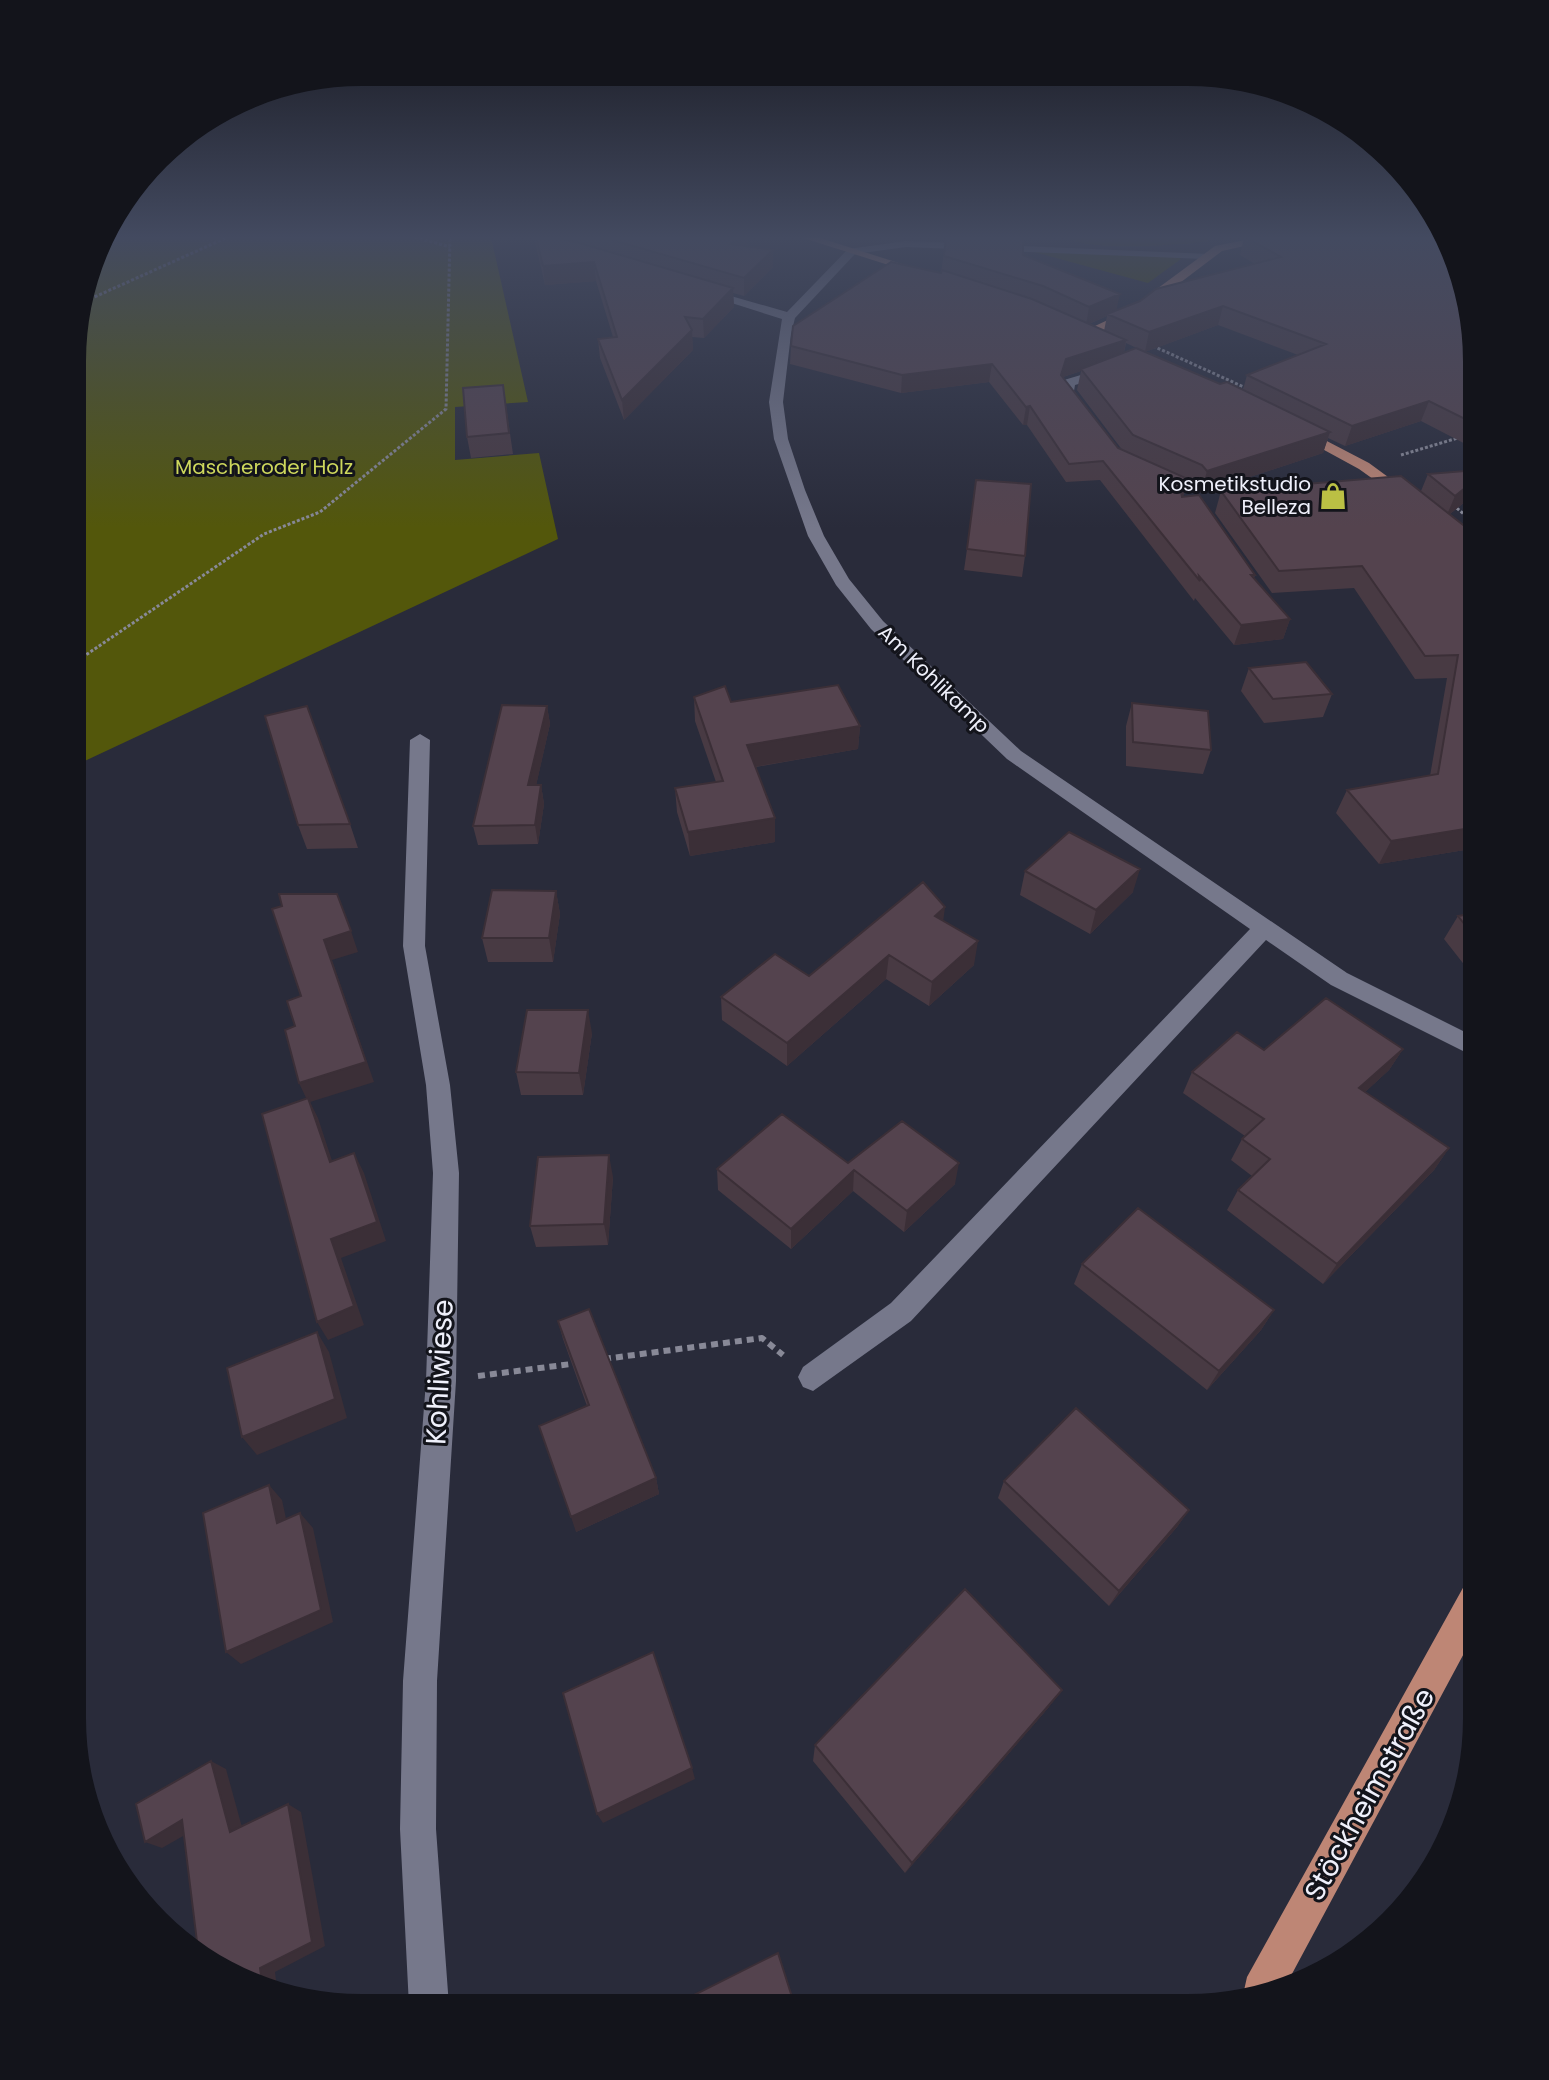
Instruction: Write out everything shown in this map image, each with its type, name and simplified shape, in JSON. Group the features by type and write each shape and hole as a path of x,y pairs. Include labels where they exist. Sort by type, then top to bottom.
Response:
{"main road":[{"path":"1090,334 1109,342"},
{"path":"1290,426 1349,457 1417,504"},
{"name":"Stöckheimstraße","path":"1266,1983 1462,1623"}],"street":[{"name":"Am Kohlikamp","path":"785,334 778,366 776,402 781,439 816,536 842,581 877,625 1014,755 1339,979 1463,1042"},
{"path":"1094,427 1067,391 1069,383 1120,366"},
{"name":"Kohliwiese","path":"420,740 414,946 438,1085 446,1173 441,1381 420,1681 418,1829 428,1994"},
{"path":"813,1377 901,1312 1263,929"}],"path":[{"path":"86,655 264,534 320,512 434,422 446,409 448,334"},
{"path":"1349,457 1388,459 1463,436"},
{"path":"441,1381 762,1338 813,1377"}],"green space":[{"name":"Mascheroder Holz","path":"87,334 513,334 528,402 455,407 455,460 539,453 558,539 86,760"}],"building":[{"path":"616,334 688,334 622,400 598,339 617,337"},
{"path":"792,334 1112,334 1126,340 1066,359 1061,375 1118,448 1188,479 1179,482 1182,497 1199,495 1255,575 1251,575 1290,619 1241,625 1199,576 1200,581 1103,461 1069,464 1030,406 1026,407 992,364 902,375 791,346"},
{"path":"1299,334 1462,334 1463,418 1429,401 1352,426 1247,375 1326,344"},
{"path":"1136,348 1220,384 1227,382 1330,432 1207,471 1202,465 1133,435 1081,369"},
{"path":"503,385 509,433 467,437 463,388"},
{"path":"1463,471 1463,490 1455,496 1428,474"},
{"path":"1401,476 1463,525 1463,829 1391,841 1347,790 1438,774 1458,655 1425,656 1362,566 1279,571 1221,491"},
{"path":"976,480 1031,484 1025,556 967,549"},
{"path":"1306,662 1332,694 1273,699 1249,668"},
{"path":"838,685 860,726 747,745 775,818 688,832 675,788 723,781 694,697 725,686 731,702"},
{"path":"1132,703 1208,711 1211,750 1133,742"},
{"path":"502,705 547,706 528,785 541,785 535,825 473,826"},
{"path":"307,706 350,824 298,825 265,716"},
{"path":"1069,832 1140,869 1096,910 1025,871"},
{"path":"923,882 945,907 935,916 978,941 932,982 889,955 787,1043 721,997 775,954 809,976"},
{"path":"492,890 556,891 549,938 482,938"},
{"path":"279,894 337,894 351,931 324,940 366,1062 299,1083 285,1030 295,1026 287,1001 301,996 272,909 282,906"},
{"path":"1326,998 1403,1049 1359,1088 1449,1148 1337,1264 1238,1190 1270,1159 1242,1139 1264,1119 1192,1072 1237,1032 1264,1050"},
{"path":"527,1010 588,1010 579,1073 516,1072"},
{"path":"308,1098 330,1162 354,1153 377,1222 331,1239 354,1306 317,1322 262,1114"},
{"path":"782,1114 848,1163 902,1121 959,1163 907,1211 854,1170 791,1229 717,1169"},
{"path":"609,1155 604,1224 530,1226 538,1157"},
{"path":"1138,1208 1274,1310 1219,1371 1082,1264"},
{"path":"589,1309 656,1478 571,1517 539,1426 589,1405 558,1321"},
{"path":"317,1332 335,1399 242,1437 227,1368"},
{"path":"1076,1408 1189,1510 1119,1591 1004,1481"},
{"path":"269,1485 277,1523 300,1513 321,1610 226,1652 203,1513"},
{"path":"965,1589 1062,1690 912,1863 815,1745"},
{"path":"653,1652 692,1768 597,1814 563,1693"},
{"path":"211,1761 230,1832 288,1804 312,1942 260,1968 261,1975 224,1957 197,1939 182,1820 145,1842 136,1804"},
{"path":"778,1953 791,1994 696,1994"}],"place":[{"name":"Kosmetikstudio Belleza","path":"1333,496"}]}
